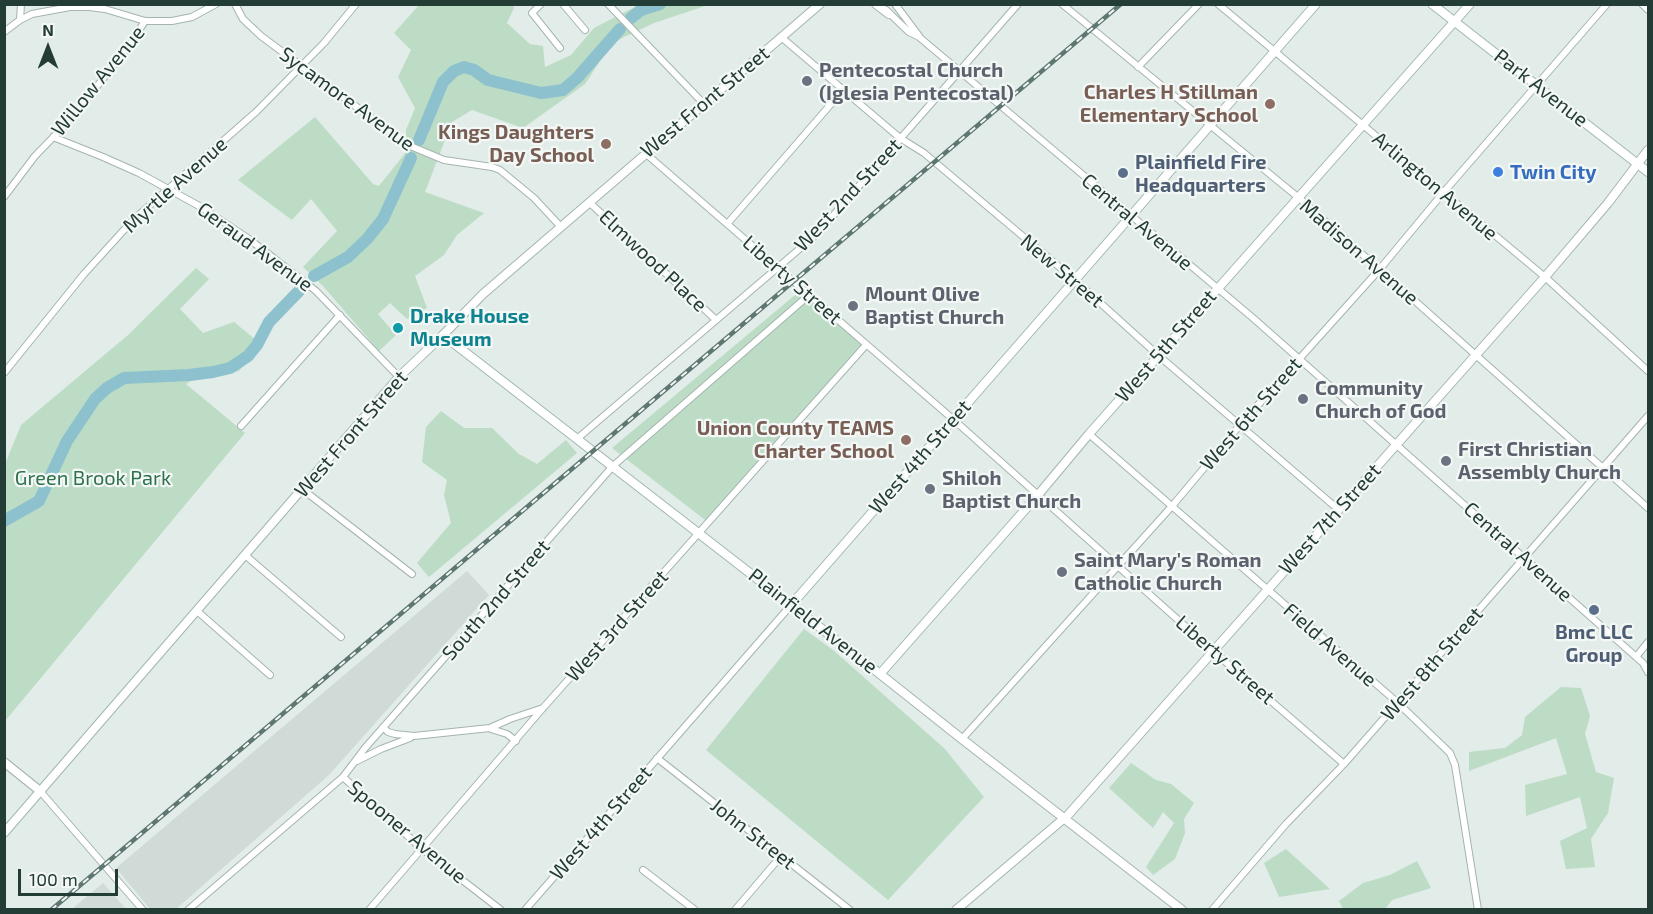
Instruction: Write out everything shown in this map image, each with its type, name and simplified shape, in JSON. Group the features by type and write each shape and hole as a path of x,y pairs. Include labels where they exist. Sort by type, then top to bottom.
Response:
{"main road":[{"name":"West 4th Street","path":"792,604 1316,4"},
{"name":"Park Avenue","path":"1432,4 1648,171"},
{"name":"West 5th Street","path":"880,674 1470,4"},
{"name":"West Front Street","path":"4,833 399,377 443,335"},
{"name":"Plainfield Avenue","path":"443,335 880,674"}],"street":[{"path":"20,20 21,4"},
{"name":"Willow Avenue","path":"4,197 35,156 98,86 131,44 145,21 172,21 192,17 216,4"},
{"name":"Sycamore Avenue","path":"235,4 250,27 408,145 444,160 501,170 534,198 561,227"},
{"name":"Myrtle Avenue","path":"4,373 84,274 133,220 256,112 324,44 356,4"},
{"path":"541,4 532,13 560,48"},
{"path":"563,4 585,30"},
{"path":"608,4 704,104"},
{"name":"West Front Street","path":"443,335 483,294 820,4"},
{"path":"876,4 889,14"},
{"name":"Central Avenue","path":"882,4 889,14 909,32 919,37"},
{"name":"Central Avenue","path":"895,4 919,37 1397,444 1636,657 1648,672"},
{"name":"West 2nd Street","path":"578,438 817,234 1018,4"},
{"name":"Madison Avenue","path":"1062,4 1299,198 1648,508"},
{"path":"1138,67 1199,4"},
{"name":"Arlington Avenue","path":"1218,4 1545,277 1648,371"},
{"name":"West 6th Street","path":"962,739 1173,505 1240,425 1379,270 1607,4"},
{"path":"1642,4 1648,10"},
{"path":"4,32 32,14 70,7 105,9 145,21"},
{"name":"New Street","path":"781,38 900,138 924,153 1076,281 1159,356 1339,510"},
{"path":"728,223 844,89"},
{"name":"Geraud Avenue","path":"53,137 103,157 201,207 295,273 316,291 399,377"},
{"name":"West 7th Street","path":"956,909 1065,818 1545,277 1639,164 1648,150"},
{"name":"Liberty Street","path":"645,153 953,419 1213,651 1344,764"},
{"name":"Elmwood Place","path":"590,202 715,319"},
{"name":"South 2nd Street","path":"189,909 343,777 383,727 613,466 809,295"},
{"path":"241,426 340,315"},
{"name":"West 3rd Street","path":"369,909 543,708 867,345"},
{"name":"West 8th Street","path":"1212,909 1286,824 1344,764 1398,703 1648,416"},
{"name":"Field Avenue","path":"1089,434 1398,703 1449,753 1453,759 1478,909"},
{"path":"302,489 412,574"},
{"path":"245,555 341,637"},
{"name":"West 4th Street","path":"525,909 792,604"},
{"path":"197,611 270,675"},
{"path":"1636,657 1648,642"},
{"name":"Plainfield Avenue","path":"880,674 1182,909"},
{"path":"383,727 388,732 414,736 490,728 543,708"},
{"path":"490,728 507,734 516,741"},
{"path":"353,763 414,736"},
{"name":"John Street","path":"657,758 850,909"},
{"path":"4,762 40,791 143,909"},
{"name":"Spooner Avenue","path":"343,777 422,849 501,909"},
{"path":"735,909 781,856"},
{"path":"644,870 695,909"}],"shaded area":[{"path":"467,571 489,595 329,775 176,909 150,909 116,868"},
{"path":"103,883 126,909 72,909"}],"green space":[{"path":"419,5 513,5 514,8 507,23 530,44 543,46 545,67 571,55 594,28 637,6 708,5 654,23 622,38 610,46 585,84 523,128 472,110 452,122 425,192 484,213 457,235 444,255 415,276 427,308 407,319 390,303 378,314 396,335 379,351 323,286 303,267 337,231 311,199 292,220 238,180 315,117 373,184 379,186 406,152 406,130 415,108 398,77 411,50 394,33"},
{"name":"Green Brook Park","path":"196,268 209,279 180,309 203,333 234,322 262,345 239,371 186,384 245,433 5,721 5,464 21,425 128,335"},
{"path":"801,290 864,345 709,523 612,448"},
{"path":"441,411 464,428 492,428 519,454 537,464 566,440 577,453 429,577 417,563 451,523 444,495 447,480 422,462 426,427"},
{"path":"804,629 833,650 944,748 984,797 888,900 706,750"},
{"path":"1561,687 1581,688 1590,716 1585,734 1596,772 1614,778 1608,813 1591,839 1595,867 1566,869 1560,841 1587,828 1580,797 1526,816 1525,785 1567,774 1556,738 1469,771 1469,752 1505,748 1522,735 1525,717"},
{"path":"1131,763 1156,780 1171,784 1194,803 1184,819 1185,833 1175,859 1153,875 1146,867 1174,823 1163,812 1153,828 1109,788"},
{"path":"1286,849 1330,889 1279,897 1264,863"},
{"path":"1417,861 1431,888 1392,900 1385,909 1343,909 1339,901 1363,883 1390,875"}],"waterway":[{"path":"631,18 641,10 660,4"},
{"path":"419,140 443,82 454,71 464,67 474,70 488,80 541,93 563,90 577,78 620,29"},
{"path":"314,276 348,257 367,239 383,219 411,158"},
{"path":"4,521 39,501 67,441 95,399 107,388 124,378 189,375 230,368 248,356 257,345 269,322 299,291"}],"railway":[{"path":"51,910 1121,4"}],"place":[{"name":"Pentecostal Church (Iglesia Pentecostal)","path":"807,81"},
{"name":"Charles H Stillman Elementary School","path":"1270,104"},
{"name":"Kings Daughters Day School","path":"606,144"},
{"name":"Twin City","path":"1498,172"},
{"name":"Plainfield Fire Headquarters","path":"1123,173"},
{"name":"Mount Olive Baptist Church","path":"853,306"},
{"name":"Drake House Museum","path":"398,328"},
{"name":"Community Church of God","path":"1303,399"},
{"name":"Union County TEAMS Charter School","path":"906,440"},
{"name":"First Christian Assembly Church","path":"1446,461"},
{"name":"Shiloh Baptist Church","path":"930,489"},
{"name":"Saint Mary's Roman Catholic Church","path":"1062,572"},
{"name":"Bmc LLC Group","path":"1594,610"}]}
